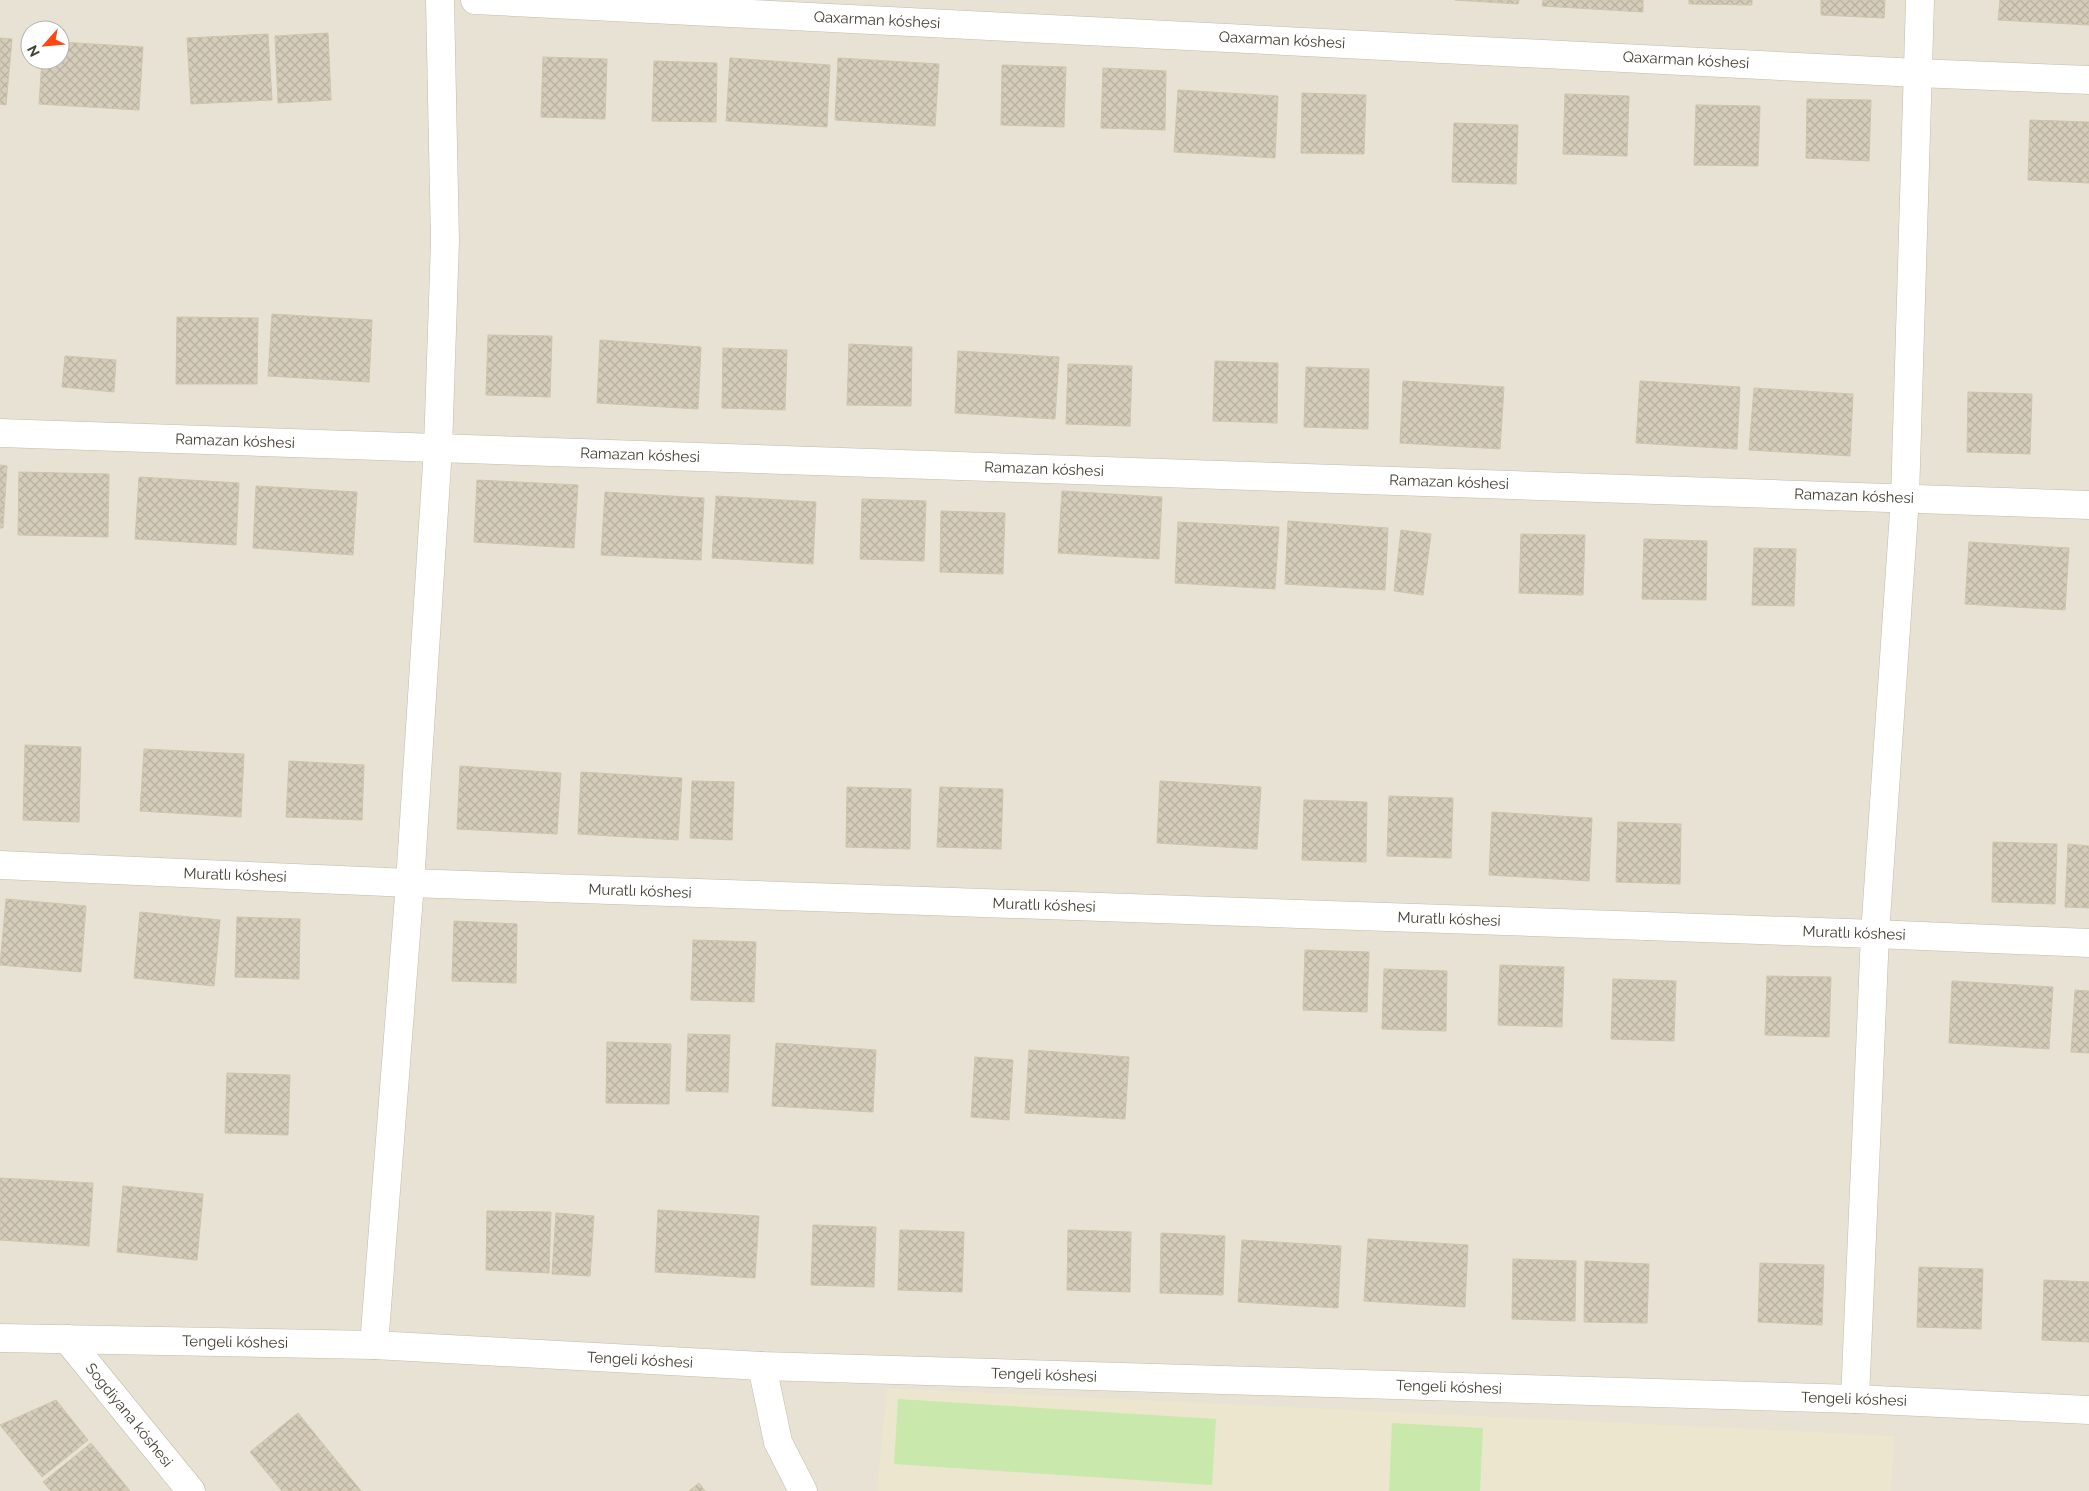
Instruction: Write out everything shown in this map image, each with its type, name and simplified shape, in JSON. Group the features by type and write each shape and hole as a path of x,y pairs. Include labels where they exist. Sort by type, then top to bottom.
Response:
{"street":[{"path":"374,1345 410,883 438,448 445,241 440,0"},
{"name":"Qaxarman kóshesi","path":"475,0 1917,73 2089,80"},
{"path":"1854,1399 1876,934 1905,498 1920,0"},
{"name":"Ramazan kóshesi","path":"0,432 2089,504"},
{"name":"Muratlı kóshesi","path":"0,865 410,883 1876,934 2089,944"},
{"name":"Tengeli kóshesi","path":"0,1338 374,1345 762,1366 1854,1399 2089,1410"},
{"name":"Sogdiyana kóshesi","path":"67,1339 190,1491"},
{"path":"762,1366 778,1442 803,1491"}],"shaded area":[{"path":"0,0 2089,0 2089,1491 0,1491"},
{"path":"887,1388 1894,1436 1891,1491 877,1491"}],"green space":[{"path":"898,1399 1216,1419 1212,1485 894,1464"},
{"path":"1392,1423 1483,1428 1480,1491 1389,1491"}],"building":[{"path":"1455,0 1519,0 1518,4"},
{"path":"1543,0 1643,0 1643,12 1542,6"},
{"path":"1689,0 1752,0 1752,5 1689,4"},
{"path":"1821,0 1885,0 1884,18 1821,15"},
{"path":"2000,0 2089,0 2089,25 1998,20"},
{"path":"328,33 331,100 278,103 275,36"},
{"path":"268,34 272,100 191,104 187,38"},
{"path":"0,38 12,39 6,105 0,104"},
{"path":"70,43 143,47 139,110 39,104 41,70 70,70"},
{"path":"543,57 607,59 605,119 541,117"},
{"path":"730,58 830,65 827,127 726,121"},
{"path":"838,58 939,64 935,126 835,120"},
{"path":"654,61 717,63 716,122 652,121"},
{"path":"1002,65 1066,67 1064,127 1001,125"},
{"path":"1103,68 1166,71 1165,130 1101,128"},
{"path":"1178,90 1278,96 1275,158 1174,152"},
{"path":"1302,93 1366,95 1364,154 1301,153"},
{"path":"1565,94 1629,96 1627,156 1563,154"},
{"path":"1807,99 1871,100 1869,161 1806,158"},
{"path":"1696,105 1760,106 1758,166 1694,165"},
{"path":"2030,120 2089,122 2089,183 2028,180"},
{"path":"1454,123 1518,125 1516,184 1452,182"},
{"path":"272,314 372,320 369,382 268,376"},
{"path":"177,317 258,318 257,384 176,384"},
{"path":"488,335 552,336 550,397 486,395"},
{"path":"600,340 701,347 698,409 597,403"},
{"path":"849,344 912,347 911,406 847,405"},
{"path":"723,348 787,350 785,410 722,408"},
{"path":"958,351 1059,357 1055,419 955,413"},
{"path":"65,356 116,360 114,392 62,387"},
{"path":"1215,361 1278,363 1277,423 1213,421"},
{"path":"1068,364 1132,366 1130,426 1066,424"},
{"path":"1306,367 1369,369 1368,429 1304,427"},
{"path":"1403,381 1504,387 1500,449 1400,443"},
{"path":"1640,381 1740,387 1737,449 1636,443"},
{"path":"1754,388 1853,394 1850,456 1749,450"},
{"path":"1968,392 2032,394 2030,454 1967,452"},
{"path":"0,465 7,466 3,528 0,528"},
{"path":"19,472 109,474 108,537 18,535"},
{"path":"139,477 239,483 236,545 135,539"},
{"path":"477,480 578,485 574,548 474,542"},
{"path":"256,486 357,492 353,555 253,548"},
{"path":"1062,491 1162,497 1159,559 1058,553"},
{"path":"605,492 704,498 701,560 601,555"},
{"path":"716,496 816,502 813,564 712,558"},
{"path":"862,499 926,501 924,561 860,559"},
{"path":"941,511 1005,513 1003,574 940,572"},
{"path":"1288,521 1388,528 1385,590 1285,584"},
{"path":"1178,522 1279,527 1275,589 1175,583"},
{"path":"1401,530 1431,534 1423,595 1394,591"},
{"path":"1521,534 1585,535 1583,595 1519,593"},
{"path":"1644,539 1707,541 1706,600 1642,599"},
{"path":"1969,542 2069,548 2065,610 1965,604"},
{"path":"1754,548 1796,549 1794,606 1752,605"},
{"path":"25,745 81,747 79,822 23,820"},
{"path":"144,749 244,754 241,817 140,811"},
{"path":"289,761 364,765 362,820 286,817"},
{"path":"460,766 561,773 557,834 457,829"},
{"path":"581,772 682,778 678,840 578,834"},
{"path":"692,781 734,782 732,840 690,838"},
{"path":"1160,781 1261,787 1257,849 1157,843"},
{"path":"847,787 911,789 910,849 846,847"},
{"path":"940,787 1003,789 1001,849 937,847"},
{"path":"1389,796 1453,798 1451,858 1387,856"},
{"path":"1304,800 1367,802 1366,862 1302,860"},
{"path":"1492,812 1592,818 1589,881 1489,875"},
{"path":"1618,822 1681,824 1680,884 1616,882"},
{"path":"1993,842 2057,844 2055,904 1992,902"},
{"path":"2068,844 2089,846 2089,908 2065,907"},
{"path":"6,899 86,906 81,972 0,965"},
{"path":"140,912 220,920 214,986 134,978"},
{"path":"237,917 300,919 299,979 235,977"},
{"path":"454,921 517,924 516,983 452,981"},
{"path":"693,940 756,942 754,1002 691,1000"},
{"path":"1305,950 1369,952 1367,1012 1303,1010"},
{"path":"1500,965 1564,967 1562,1027 1498,1025"},
{"path":"1384,969 1447,971 1446,1031 1382,1029"},
{"path":"1767,976 1831,977 1829,1037 1765,1035"},
{"path":"1613,979 1676,981 1674,1041 1611,1039"},
{"path":"1952,981 2053,987 2049,1049 1949,1043"},
{"path":"2075,990 2089,991 2089,1053 2071,1052"},
{"path":"688,1034 730,1035 728,1092 686,1091"},
{"path":"607,1042 671,1044 669,1104 606,1103"},
{"path":"776,1043 876,1050 873,1112 772,1106"},
{"path":"1029,1050 1129,1057 1125,1119 1025,1113"},
{"path":"975,1057 1013,1060 1009,1120 971,1117"},
{"path":"227,1073 290,1075 288,1135 225,1133"},
{"path":"0,1178 93,1183 89,1246 0,1240"},
{"path":"123,1186 203,1194 197,1260 117,1252"},
{"path":"658,1210 759,1216 755,1278 655,1272"},
{"path":"487,1211 551,1212 549,1273 486,1270"},
{"path":"556,1213 594,1216 590,1276 552,1274"},
{"path":"813,1225 876,1227 874,1287 811,1285"},
{"path":"900,1230 964,1232 962,1292 898,1290"},
{"path":"1068,1230 1131,1232 1130,1292 1067,1290"},
{"path":"1161,1233 1225,1236 1223,1295 1160,1293"},
{"path":"1368,1239 1468,1245 1465,1307 1364,1301"},
{"path":"1242,1240 1341,1246 1338,1308 1238,1302"},
{"path":"1513,1259 1576,1261 1575,1321 1512,1319"},
{"path":"1585,1261 1649,1264 1647,1323 1584,1322"},
{"path":"1760,1263 1824,1265 1822,1325 1758,1322"},
{"path":"1919,1267 1983,1269 1981,1329 1917,1327"},
{"path":"2044,1280 2089,1282 2089,1342 2042,1340"},
{"path":"56,1400 88,1440 42,1477 0,1425"},
{"path":"298,1413 361,1491 282,1491 250,1452"},
{"path":"91,1443 130,1491 51,1491 43,1482"},
{"path":"699,1483 705,1491 689,1491"}]}
